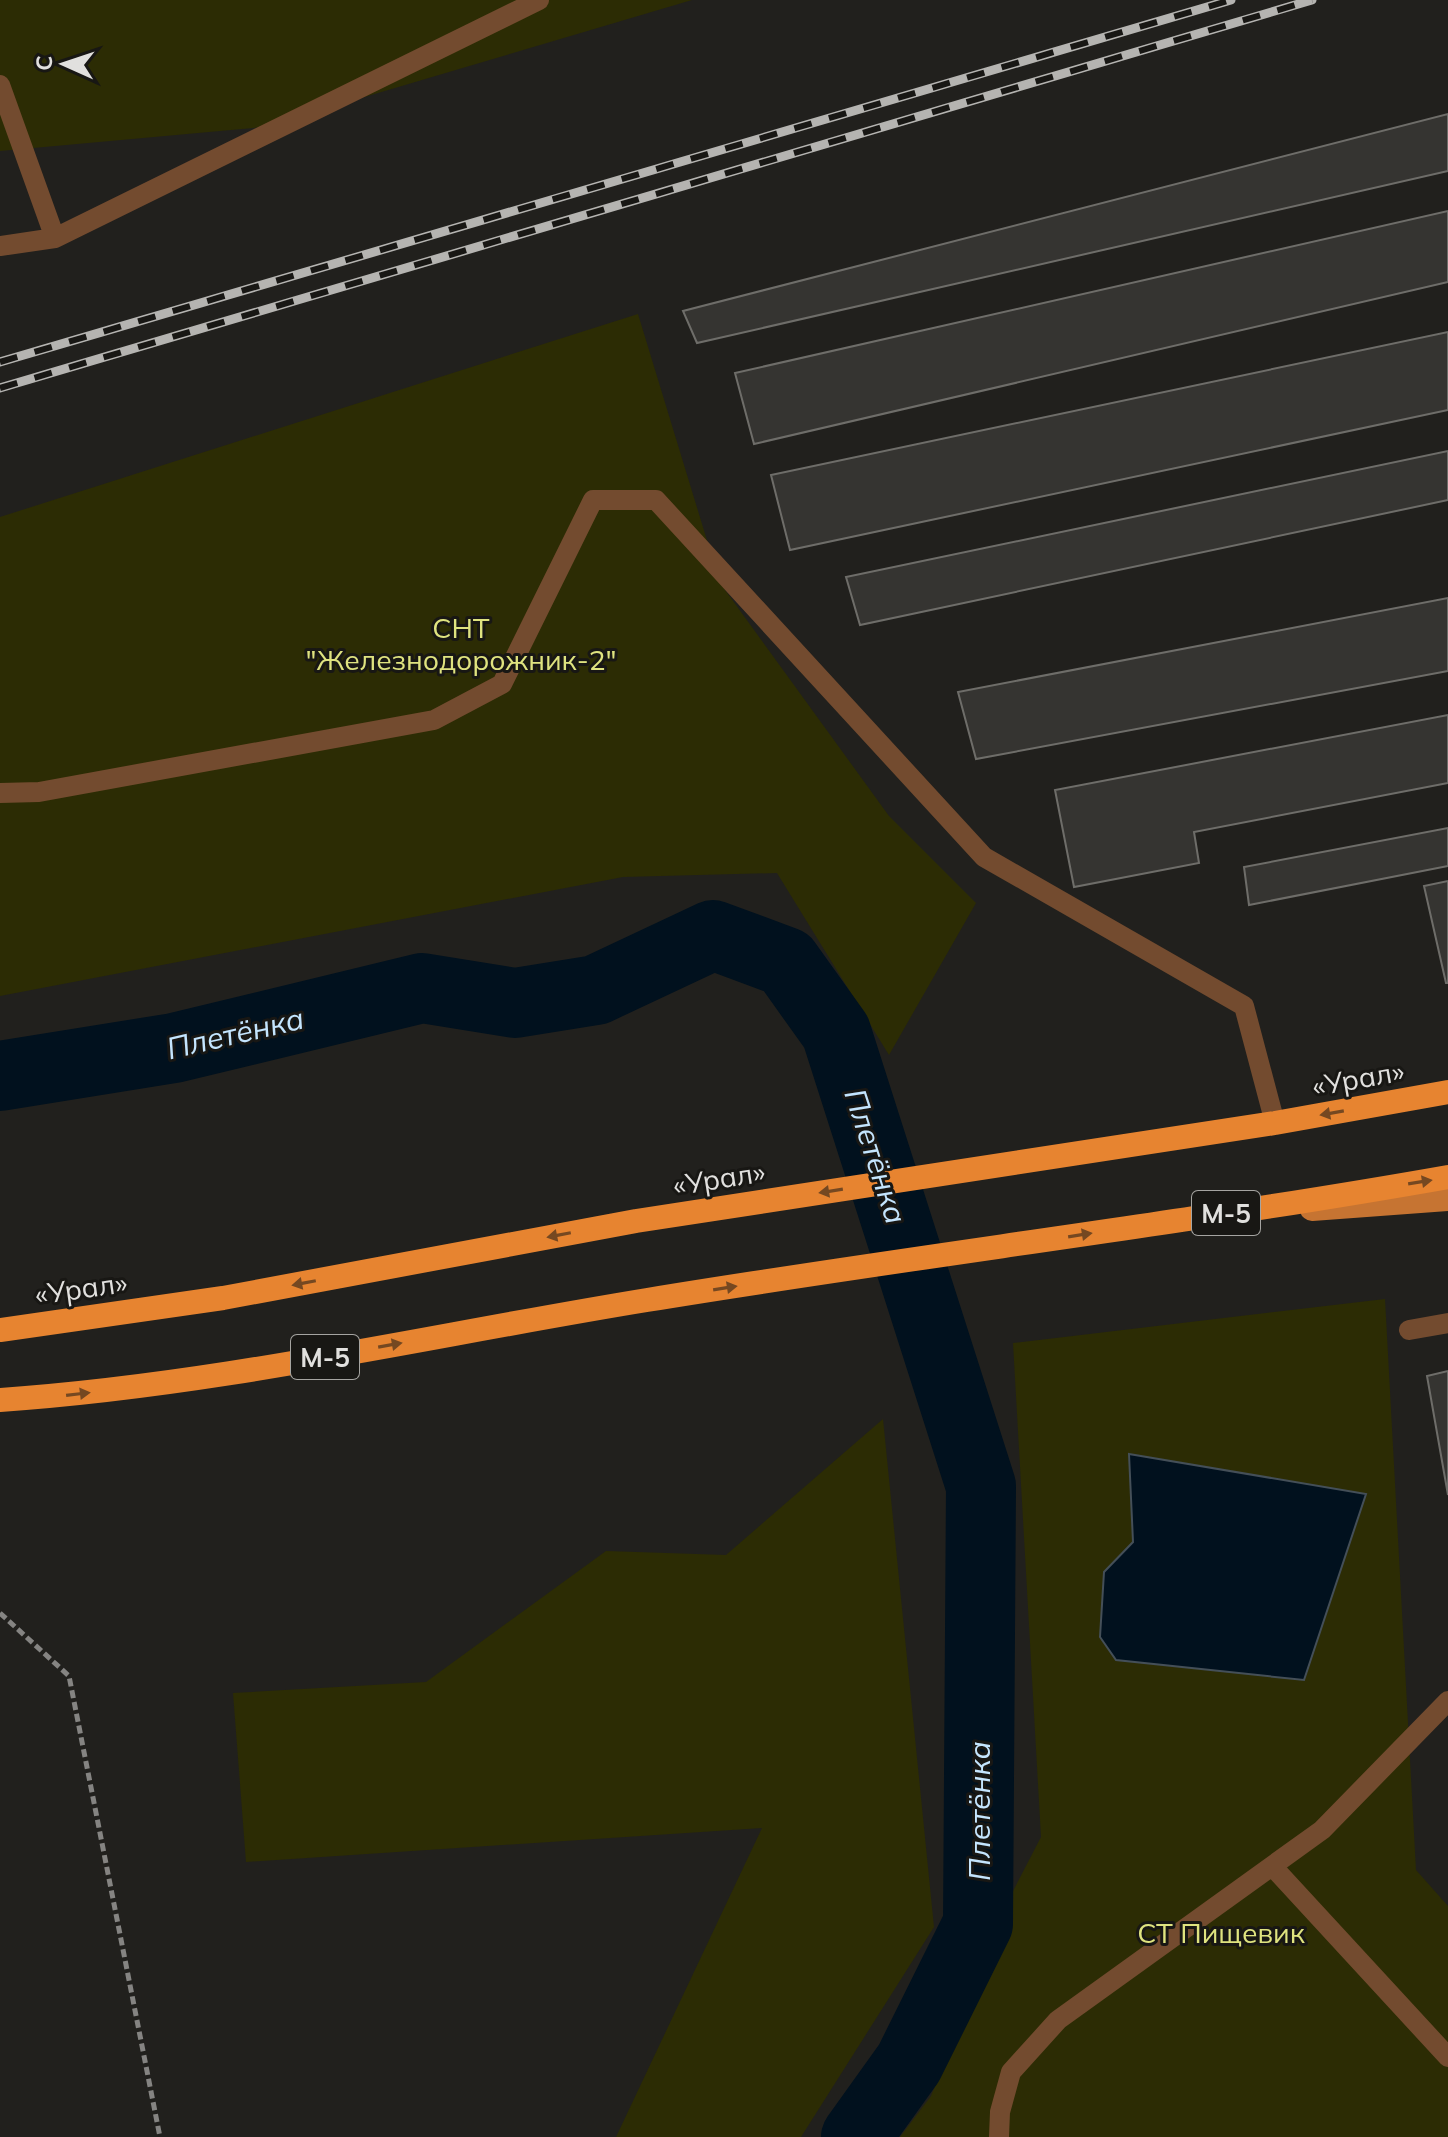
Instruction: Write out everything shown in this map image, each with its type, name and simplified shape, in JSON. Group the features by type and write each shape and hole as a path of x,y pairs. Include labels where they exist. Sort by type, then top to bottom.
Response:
{"highway":[{"name":"«Урал»","path":"0,1330 223,1298 636,1221 1275,1123 1448,1090"},
{"name":"М-5","path":"0,1400 70,1395 221,1375 648,1300 1448,1177"}],"main road":[{"path":"1206,1216 1448,1199"}],"lane":[{"path":"0,246 55,238 539,0"},
{"path":"0,85 55,238"},
{"path":"0,793 39,792 434,720 502,684 593,500 656,500 984,857 1244,1006 1275,1123"},
{"path":"1409,1330 1448,1323"},
{"path":"999,2137 1000,2112 1011,2072 1058,2020 1322,1830 1448,1701"},
{"path":"1272,1866 1448,2057"}],"path":[{"path":"0,1613 69,1676 160,2137"}],"green space":[{"path":"0,0 692,0 263,127 0,151"},
{"name":"СНТ \"Железнодорожник-2\"","path":"638,314 720,583 889,816 976,903 889,1055 777,873 623,877 0,996 0,517"},
{"name":"СТ Пищевик","path":"1385,1299 1416,1870 1448,1906 1448,2137 900,2137 931,2096 1012,1893 1041,1837 1013,1343"},
{"path":"883,1419 934,1927 801,2137 616,2137 762,1828 246,1862 233,1693 426,1682 606,1551 726,1555"}],"water":[{"path":"1129,1454 1366,1494 1304,1680 1116,1660 1100,1637 1104,1572 1133,1542"}],"building":[{"path":"1448,114 1448,171 697,343 683,311"},
{"path":"1448,211 1448,282 754,444 735,373"},
{"path":"1448,332 1448,410 790,550 771,475"},
{"path":"1448,451 1448,500 860,625 846,577"},
{"path":"1448,598 1448,671 976,759 958,692"},
{"path":"1448,715 1448,783 1194,832 1199,863 1074,887 1055,790"},
{"path":"1448,828 1448,866 1249,905 1244,867"},
{"path":"1448,881 1448,983 1446,983 1424,886"},
{"path":"1448,1371 1448,1495 1427,1376"}],"waterway":[{"name":"Плетёнка","path":"0,1076 174,1048 422,988 515,1003 596,990 713,935 786,962 836,1032 981,1486 978,1924 909,2063 856,2137"}],"railway":[{"path":"0,362 1231,0"},
{"path":"0,388 1312,0"}]}
